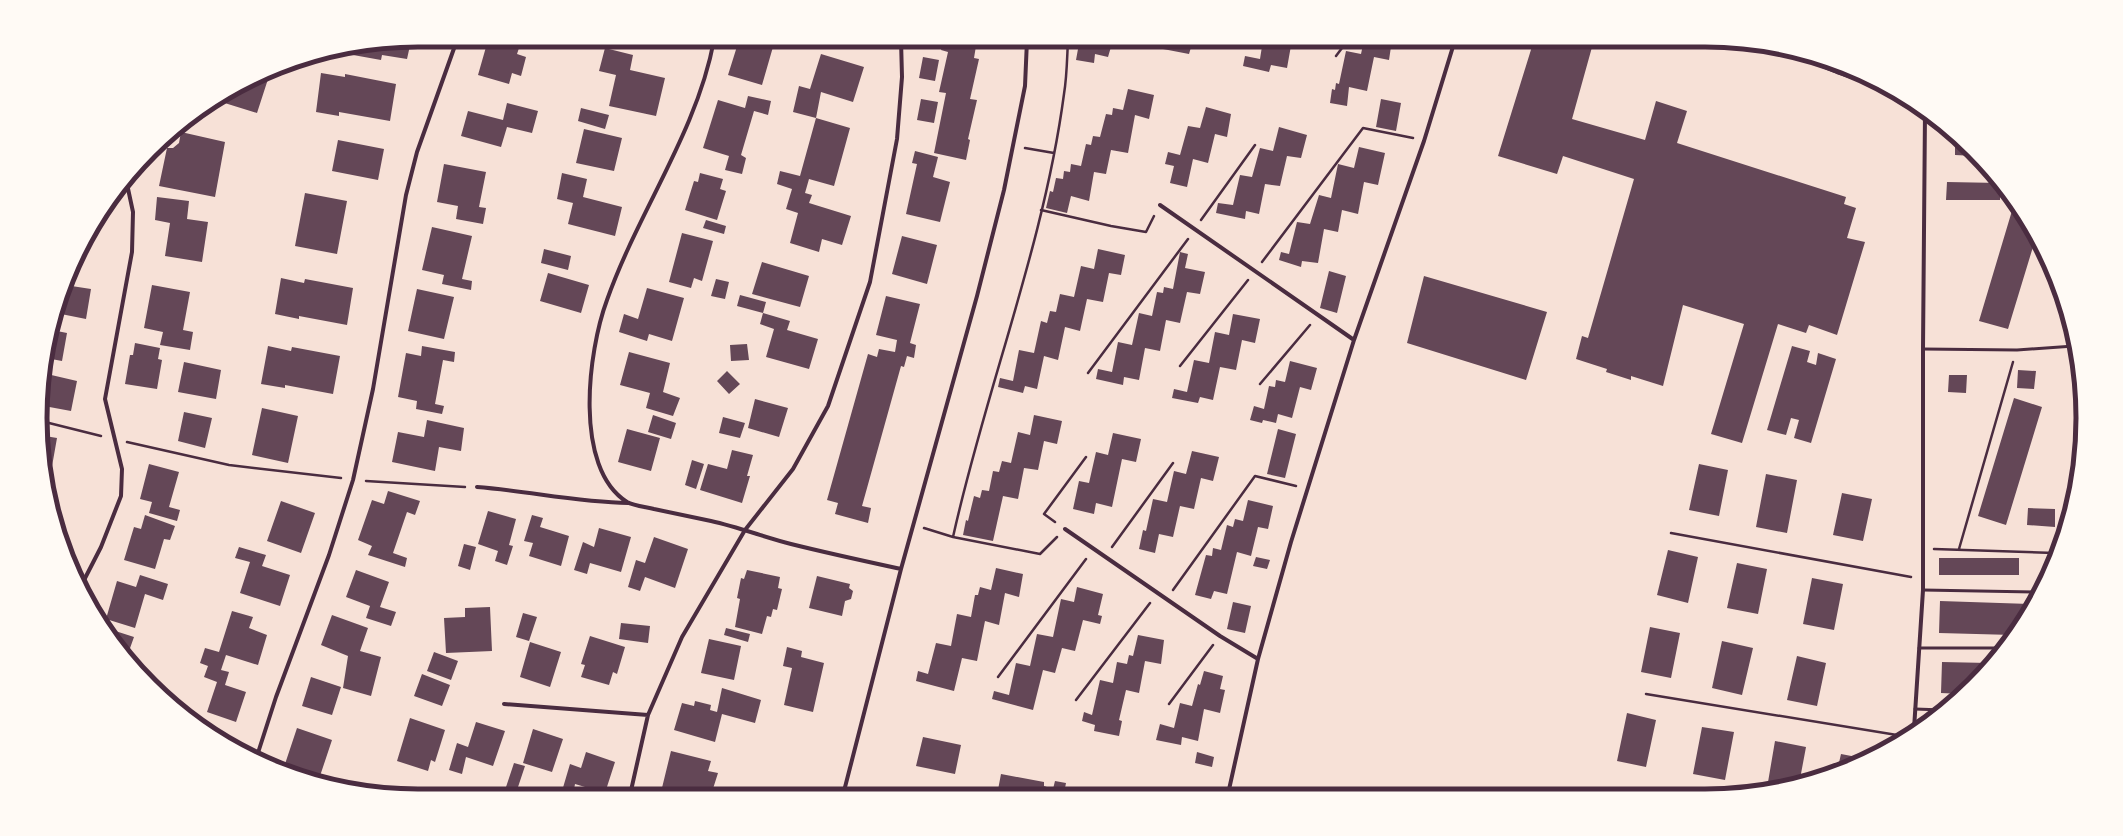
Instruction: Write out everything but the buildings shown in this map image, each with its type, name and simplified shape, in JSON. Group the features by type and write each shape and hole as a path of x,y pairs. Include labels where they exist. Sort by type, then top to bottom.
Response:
{"street":[{"path":"258,753 276,697 329,555 353,480 373,389 406,195 417,152 454,47"},
{"path":"629,503 617,494 600,470 591,430 591,393 594,350 606,300 690,117 709,68 713,47"},
{"path":"632,789 648,715 682,637 745,530 793,470 828,406 870,282 897,139 902,77 901,47"},
{"path":"845,789 901,569 977,296 1004,190 1025,86 1027,47"},
{"path":"1229,789 1258,659 1291,542 1354,340 1424,141 1453,47"},
{"path":"1828,69 1850,77"},
{"path":"1915,724 1924,550 1922,349 1925,120"},
{"path":"84,580 101,547 121,496 122,469 105,399 132,252 133,212 128,187"},
{"path":"1160,205 1354,340"},
{"path":"477,487 506,489 583,501 629,503 901,569"},
{"path":"1065,529 1157,594 1220,636 1258,659"},
{"path":"504,704 648,715"}],"lane":[{"path":"1922,349 2017,350 2069,346"},
{"path":"1923,590 2033,592"},
{"path":"1919,648 1996,648"},
{"path":"1916,709 1934,710"}],"path":[{"path":"953,537 963,494 1041,210 1054,153 1065,93 1068,47"},
{"path":"1336,56 1343,47"},
{"path":"1180,366 1255,271 1363,128 1424,141"},
{"path":"1088,373 1195,230 1255,145"},
{"path":"1013,146 1054,153"},
{"path":"1041,210 1111,226 1146,232 1160,205"},
{"path":"1260,384 1318,315"},
{"path":"1959,549 2017,350"},
{"path":"47,423 229,465 353,480 477,487"},
{"path":"914,525 953,537 1040,554 1065,529 1044,514 1086,457"},
{"path":"1105,558 1173,463"},
{"path":"1166,600 1255,476 1308,489"},
{"path":"1672,533 1922,579"},
{"path":"1924,550 1959,549 2051,552"},
{"path":"998,677 1093,550"},
{"path":"1076,700 1157,594"},
{"path":"1170,704 1220,636"},
{"path":"1646,694 1897,735"}]}
